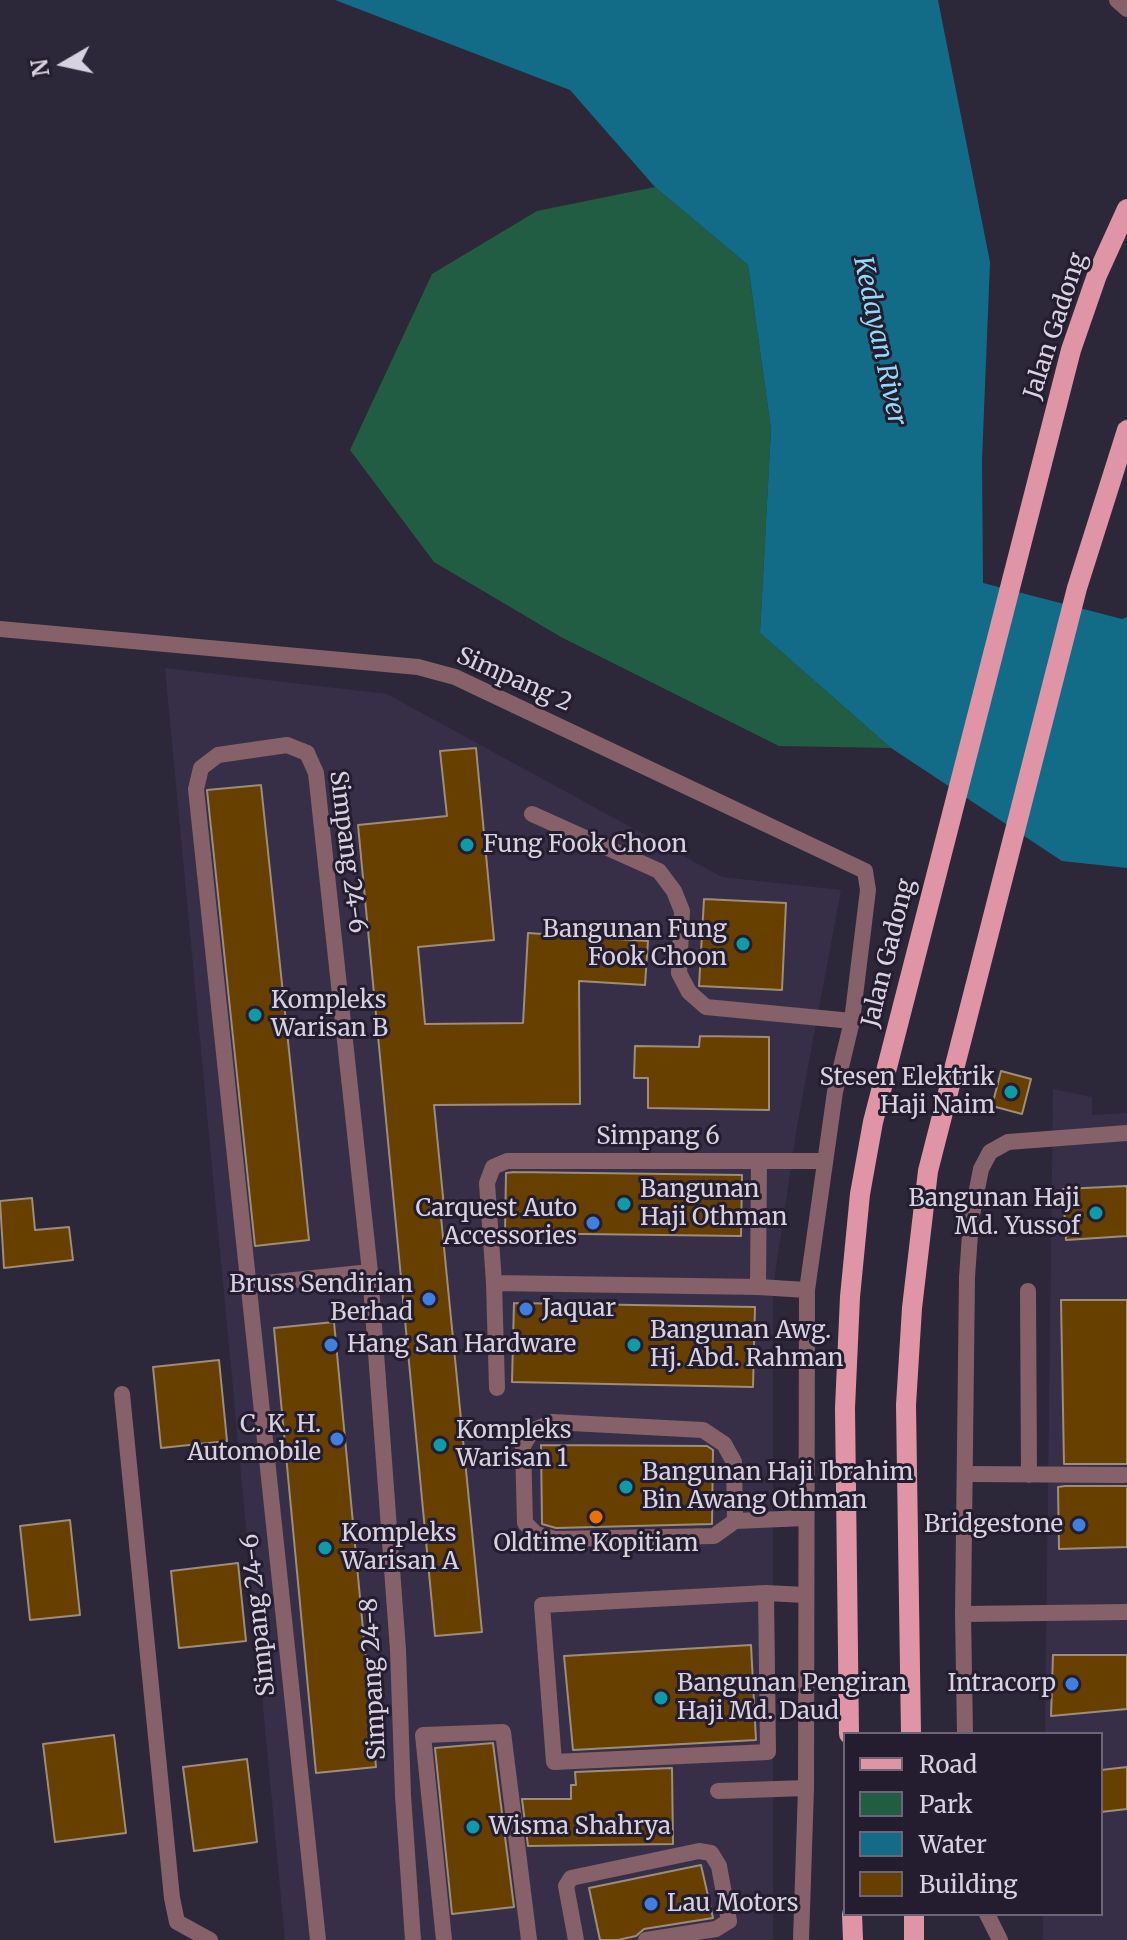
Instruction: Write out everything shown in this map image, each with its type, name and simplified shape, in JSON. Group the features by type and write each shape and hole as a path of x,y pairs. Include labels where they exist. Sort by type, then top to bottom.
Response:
{"main road":[{"name":"Jalan Gadong","path":"849,1732 845,1408 850,1297 860,1194 900,1015 1071,350 1097,275 1127,209"},
{"path":"911,1732 906,1405 912,1308 928,1171 1077,588 1127,430"}],"street":[{"path":"1117,0 1127,9"},
{"name":"Simpang 2","path":"0,629 418,667 455,677 865,871 868,890 852,1021"},
{"name":"Simpang 24-6","path":"318,1940 196,789 201,768 218,755 287,745 307,753 316,773 370,1272"},
{"path":"532,814 659,871 674,891 682,911 679,973 689,992 706,1007 852,1021 835,1092 807,1290 806,1788 801,1940"},
{"path":"965,1732 963,1614 967,1277 971,1220 981,1169 990,1152 1008,1142 1127,1133"},
{"name":"Simpang 6","path":"494,1283 487,1183 493,1167 507,1161 824,1161"},
{"path":"758,1287 759,1161"},
{"path":"247,1285 370,1272"},
{"name":"Simpang 24-8","path":"370,1272 398,1650 403,1795 413,1940"},
{"path":"497,1388 494,1283 807,1290"},
{"path":"1028,1291 1029,1475"},
{"path":"122,1394 172,1898 177,1922 210,1940"},
{"path":"735,1521 734,1462 724,1444 703,1430 552,1422 532,1431 523,1446 525,1523 536,1534 555,1539 714,1536 735,1521 805,1518"},
{"path":"965,1474 1127,1475"},
{"path":"766,1593 768,1752 554,1762 542,1605 766,1593 805,1595"},
{"path":"963,1614 1127,1612"},
{"path":"444,1940 423,1735 503,1732 529,1940"},
{"path":"718,1791 806,1788"},
{"path":"576,1940 566,1886 571,1878 699,1851 711,1853 719,1866 729,1921 716,1929 646,1940"},
{"path":"988,1916 1000,1940"}],"shaded area":[{"path":"165,668 387,694 722,877 841,890 798,1120 773,1288 773,1940 285,1940"},
{"path":"1053,1089 1092,1097 1092,1115 1127,1113 1127,1940 1043,1940 1043,1916 1103,1916 1103,1732 1045,1732"}],"green space":[{"path":"655,187 748,265 771,429 760,633 891,748 779,746 561,637 434,562 350,450 432,274 537,211"}],"water":[{"name":"Kedayan River","path":"335,0 938,0 990,262 982,460 983,583 1122,619 1127,617 1127,868 1062,861 891,748 760,633 771,429 748,265 655,187 570,90"}],"building":[{"path":"476,748 494,940 418,947 425,1024 523,1023 528,933 648,941 645,985 579,981 580,1104 434,1105 444,1207 440,1207 482,1632 435,1636 358,825 447,816 440,751"},
{"name":"Kompleks Warisan B","path":"261,785 309,1240 255,1246 207,790"},
{"name":"Bangunan Fung Fook Choon","path":"704,899 786,903 782,990 699,986"},
{"path":"700,1036 769,1037 769,1110 648,1108 648,1078 634,1078 635,1046 699,1047"},
{"name":"Stesen Elektrik Haji Naim","path":"1001,1071 1031,1079 1022,1114 992,1106"},
{"name":"Bangunan Haji Othman","path":"506,1173 742,1175 741,1236 505,1233"},
{"name":"Bangunan Haji Md. Yussof","path":"1127,1186 1127,1236 1066,1240 1063,1189"},
{"path":"32,1198 35,1230 69,1227 73,1260 4,1268 0,1201"},
{"path":"1061,1300 1127,1300 1127,1464 1064,1464"},
{"name":"Bangunan Awg. Hj. Abd. Rahman","path":"514,1303 755,1307 753,1387 512,1382"},
{"name":"Kompleks Warisan A","path":"334,1322 376,1767 316,1773 274,1328"},
{"path":"219,1360 227,1441 161,1448 153,1367"},
{"name":"Bangunan Haji Ibrahim Bin Awang Othman","path":"541,1445 707,1446 713,1450 712,1524 556,1528 542,1524"},
{"path":"1127,1486 1127,1547 1059,1549 1058,1487"},
{"path":"70,1520 80,1615 30,1620 20,1526"},
{"path":"238,1563 246,1641 179,1648 171,1571"},
{"name":"Bangunan Pengiran Haji Md. Daud","path":"751,1645 756,1740 573,1750 564,1656"},
{"path":"1053,1655 1127,1655 1127,1709 1051,1716"},
{"path":"114,1735 126,1833 55,1842 43,1744"},
{"name":"Wisma Shahrya","path":"493,1743 514,1907 452,1914 435,1748"},
{"path":"247,1759 257,1842 194,1851 183,1767"},
{"path":"1127,1767 1127,1809 1103,1812 1103,1770"},
{"path":"672,1768 673,1844 528,1846 522,1799 571,1799 571,1785 576,1785 575,1772"},
{"name":"Lau Motors","path":"701,1865 713,1918 644,1929 636,1936 618,1940 600,1940 589,1888"}],"place":[{"name":"Fung Fook Choon","path":"467,845"},
{"name":"Bangunan Fung Fook Choon","path":"743,944"},
{"name":"Kompleks Warisan B","path":"255,1015"},
{"name":"Stesen Elektrik Haji Naim","path":"1011,1092"},
{"name":"Bangunan Haji Othman","path":"624,1204"},
{"name":"Bangunan Haji Md. Yussof","path":"1096,1213"},
{"name":"Carquest Auto Accessories","path":"593,1223"},
{"name":"Bruss Sendirian Berhad","path":"429,1299"},
{"name":"Jaquar","path":"526,1309"},
{"name":"Hang San Hardware","path":"331,1345"},
{"name":"Bangunan Awg. Hj. Abd. Rahman","path":"634,1345"},
{"name":"C. K. H. Automobile","path":"337,1439"},
{"name":"Kompleks Warisan 1","path":"440,1445"},
{"name":"Bangunan Haji Ibrahim Bin Awang Othman","path":"626,1487"},
{"name":"Oldtime Kopitiam","path":"596,1517"},
{"name":"Bridgestone","path":"1079,1525"},
{"name":"Kompleks Warisan A","path":"325,1548"},
{"name":"Intracorp","path":"1072,1684"},
{"name":"Bangunan Pengiran Haji Md. Daud","path":"661,1698"},
{"name":"Wisma Shahrya","path":"473,1827"},
{"name":"Lau Motors","path":"651,1904"}]}
